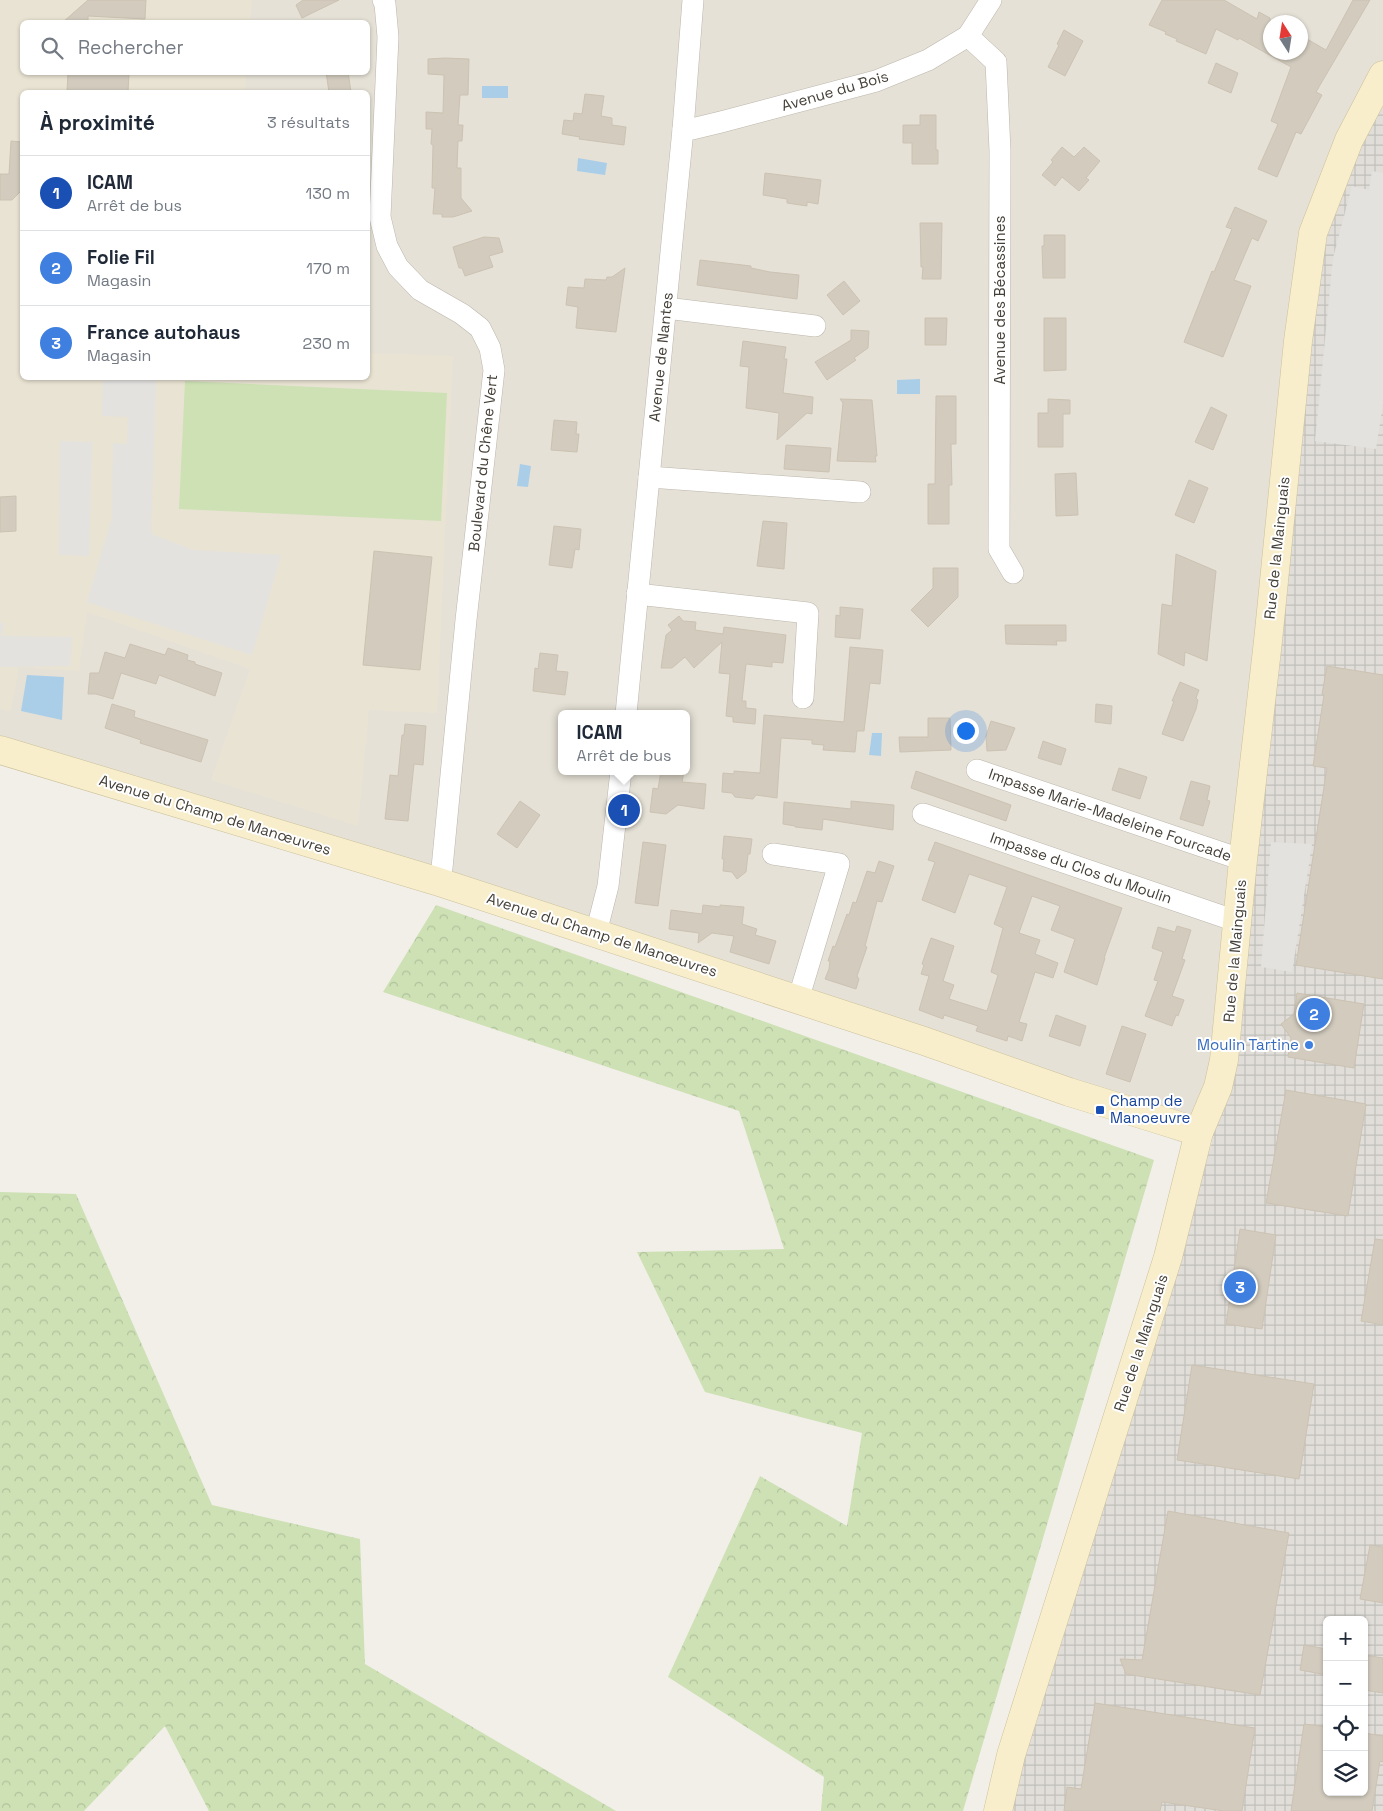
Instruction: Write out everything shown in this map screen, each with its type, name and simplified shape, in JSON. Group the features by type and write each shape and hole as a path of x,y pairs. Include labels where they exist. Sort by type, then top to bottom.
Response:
{"street":[{"name":"Boulevard du Chêne Vert","path":"383,0 388,36 380,217 387,246 398,267 420,290 462,314 480,328 490,348 494,370 466,620 442,868 436,881"},
{"name":"Avenue de Nantes","path":"626,710 694,0"},
{"name":"Avenue du Bois","path":"683,129 692,129 721,122 876,82 928,60 968,36 991,0"},
{"name":"Avenue des Bécassines","path":"968,36 996,62 1000,151 999,549 1013,573"},
{"name":"Rue de la Mainguais","path":"998,1811 1011,1755 1168,1257 1199,1132 1218,1087 1224,1060 1239,922 1243,860 1268,641 1298,341 1313,233 1349,140 1383,75"},
{"path":"666,308 815,326"},
{"path":"649,477 860,492"},
{"path":"638,594 808,614 803,698"},
{"name":"Avenue du Champ de Manœuvres","path":"0,750 436,881 798,1000 1069,1092 1199,1132"},
{"name":"Impasse Marie-Madeleine Fourcade","path":"977,770 1243,860"},
{"path":"596,933 608,886 621,775"},
{"name":"Impasse du Clos du Moulin","path":"923,814 1239,922"},
{"path":"773,854 839,864 798,1000"}],"shaded area":[{"path":"0,0 1383,0 1383,74 1212,1142 1180,1142 638,951 0,756"},
{"path":"0,0 252,0 250,20 20,20 20,75 246,75 245,90 20,90 20,380 370,380 370,353 453,356 437,713 369,710 358,826 211,780 250,669 87,612 79,671 19,667 11,711 0,709"},
{"path":"1383,74 1383,1811 1012,1811 1032,1725 1212,1142 1303,292"},
{"path":"1372,171 1383,173 1383,404 1376,449 1315,441 1333,258 1352,186 1369,190"},
{"path":"103,380 156,380 151,534 193,550 281,555 252,655 87,602 112,518 113,443 127,444 128,417 102,416"},
{"path":"60,441 92,442 89,556 59,555"},
{"path":"0,623 4,623 1,636 72,637 70,666 0,667"},
{"path":"1271,842 1312,844 1292,972 1261,967"}],"green space":[{"path":"185,381 447,393 441,521 179,509"},
{"path":"436,905 1154,1160 963,1811 821,1811 824,1777 668,1677 760,1476 847,1526 862,1433 705,1392 637,1252 784,1249 739,1111 383,992"},
{"path":"0,1192 76,1194 212,1505 360,1539 365,1664 616,1811 209,1811 165,1726 84,1811 0,1811"}],"water":[{"path":"482,86 508,86 508,98 482,98"},
{"path":"578,158 607,163 605,175 577,171"},
{"path":"920,379 920,394 897,394 897,380"},
{"path":"520,464 531,466 528,487 517,486"},
{"path":"27,675 64,677 62,720 21,711"},
{"path":"872,733 882,733 881,756 869,755"}],"building":[{"path":"88,0 146,0 145,19 88,16 88,20 65,20"},
{"path":"303,0 339,0 302,18 296,5"},
{"path":"1162,0 1224,0 1257,19 1259,12 1264,15 1263,51 1239,38 1238,40 1216,29 1206,54 1176,41 1177,39 1165,34 1166,32 1149,25"},
{"path":"1353,0 1370,0 1316,92 1322,95 1301,134 1296,132 1277,177 1258,169 1278,124 1271,121 1291,67 1278,60 1308,60 1308,40 1326,50"},
{"path":"1064,30 1083,41 1065,76 1048,67"},
{"path":"428,59 469,59 468,95 460,95 458,125 463,125 462,141 458,141 457,168 461,168 461,198 472,211 453,217 442,217 442,214 433,214 435,188 432,188 432,129 426,129 426,112 443,113 444,75 428,74"},
{"path":"1216,63 1238,73 1231,93 1208,83"},
{"path":"68,75 129,75 128,90 67,90"},
{"path":"326,75 348,75 351,90 329,90"},
{"path":"585,94 604,96 601,116 612,118 612,125 626,127 624,145 579,139 580,137 562,134 564,120 573,121 574,113 582,114"},
{"path":"920,115 936,115 938,164 912,164 912,143 903,143 903,125 920,125"},
{"path":"11,141 20,142 20,192 12,200 0,200 0,174 9,174"},
{"path":"1062,147 1074,157 1084,147 1100,161 1086,178 1089,180 1079,191 1062,177 1055,186 1042,175"},
{"path":"765,173 821,180 818,204 807,202 807,206 787,203 787,199 763,195"},
{"path":"1235,207 1267,221 1258,241 1252,238 1234,280 1251,286 1223,357 1184,342 1212,271 1214,272 1232,229 1226,227"},
{"path":"920,223 942,223 941,279 922,279"},
{"path":"1044,235 1065,235 1065,278 1043,278 1042,246 1044,246"},
{"path":"484,237 499,238 503,252 489,256 493,267 465,276 462,268 459,268 453,247"},
{"path":"700,260 751,266 751,268 770,272 799,275 797,299 697,285"},
{"path":"625,268 616,332 576,328 578,307 566,305 568,287 584,288 585,279 606,280 607,277 612,277"},
{"path":"844,281 860,301 843,315 827,295"},
{"path":"925,318 947,318 946,345 925,345"},
{"path":"1044,318 1066,318 1066,370 1044,371"},
{"path":"851,330 869,331 868,348 854,358 856,360 827,380 815,362 851,340"},
{"path":"743,341 786,347 784,359 787,359 783,393 813,397 812,414 807,413 777,440 779,413 746,408 749,367 740,366"},
{"path":"936,396 956,396 956,444 951,444 952,485 949,485 949,524 928,524 928,484 935,484"},
{"path":"840,399 872,400 876,462 837,461 843,403"},
{"path":"1048,399 1070,400 1070,414 1063,414 1063,447 1038,447 1038,413 1048,413"},
{"path":"1211,407 1227,415 1213,450 1195,442"},
{"path":"554,420 577,422 576,434 579,434 577,452 551,450"},
{"path":"786,445 831,448 829,472 784,469"},
{"path":"1076,473 1078,515 1056,516 1055,474"},
{"path":"1189,480 1208,488 1194,523 1175,515"},
{"path":"16,496 16,531 0,532 0,497"},
{"path":"763,521 787,523 784,569 757,566"},
{"path":"554,526 581,529 579,550 575,549 572,568 549,565"},
{"path":"374,551 432,557 420,670 363,665"},
{"path":"1176,554 1216,571 1207,661 1185,652 1184,666 1158,654 1162,604 1172,606"},
{"path":"933,568 958,568 958,597 928,627 911,610 933,588"},
{"path":"840,607 863,609 860,639 835,637 836,615 840,616"},
{"path":"679,616 683,621 696,622 695,630 723,634 724,627 786,635 783,663 772,662 772,667 746,664 742,701 746,701 746,708 756,709 755,724 733,722 733,717 726,716 730,674 719,673 722,642 694,668 685,657 672,668 661,668 666,635 672,630 668,625"},
{"path":"1005,625 1066,625 1066,641 1056,641 1057,645 1006,644"},
{"path":"130,644 165,655 168,648 188,655 187,660 195,662 195,664 222,673 215,696 159,675 156,684 121,673 113,699 96,694 88,694 90,673 99,673 105,652 125,658"},
{"path":"850,647 883,650 880,684 870,683 864,731 857,731 855,752 823,750 824,745 812,744 812,740 781,738 777,798 756,795 753,799 735,797 732,793 722,792 723,773 734,774 734,771 760,773 764,715 844,722"},
{"path":"540,653 558,655 556,671 568,672 565,695 533,691 535,668 538,669"},
{"path":"1327,666 1383,675 1383,979 1296,965 1327,768 1313,766"},
{"path":"1180,682 1199,690 1196,698 1198,700 1196,709 1183,741 1162,734"},
{"path":"112,704 135,711 134,717 208,740 201,762 140,743 141,740 105,728"},
{"path":"1096,704 1112,706 1111,724 1095,722"},
{"path":"928,718 950,718 951,750 900,752 899,737 928,737"},
{"path":"991,721 1015,728 1006,750 987,751 986,736"},
{"path":"405,724 426,726 423,765 414,764 408,821 385,819 390,775 398,776 402,735 404,735"},
{"path":"1043,741 1066,749 1061,765 1038,758"},
{"path":"1119,768 1147,777 1140,799 1112,790"},
{"path":"916,771 1011,805 1006,821 911,788"},
{"path":"660,775 683,775 682,782 706,784 704,809 678,805 666,814 650,812 653,788 658,789"},
{"path":"1191,781 1210,786 1207,800 1210,801 1203,826 1180,819"},
{"path":"520,801 540,815 517,848 497,834"},
{"path":"851,801 894,805 893,830 823,819 822,830 783,824 784,802 851,809"},
{"path":"724,836 752,839 746,872 737,879 732,872 723,871"},
{"path":"643,842 666,845 658,906 635,903"},
{"path":"935,842 1122,908 1104,958 1097,985 1064,972 1075,939 1051,930 1060,906 1032,896 1019,933 1040,940 1035,954 1058,963 1053,978 1035,972 1019,1022 1027,1024 1022,1041 1008,1036 1007,1041 976,1031 978,1026 944,1015 943,1019 919,1010 929,976 921,974 924,965 922,964 931,938 954,946 943,981 954,985 949,999 987,1011 998,975 991,972 1003,928 994,924 1007,887 969,874 955,913 922,900 935,862 928,860"},
{"path":"879,861 894,866 882,902 877,901 865,946 867,947 857,976 859,979 856,989 825,979 829,969 830,961 828,961 847,914 849,915 853,902 856,903 867,871 875,873"},
{"path":"703,905 744,907 742,924 757,929 755,935 776,941 769,964 730,952 734,936 712,933 698,943 699,933 669,929 671,910 702,914"},
{"path":"1177,926 1191,930 1182,959 1185,960 1172,996 1184,1000 1172,1026 1145,1016 1158,981 1154,980 1163,952 1152,948 1158,927 1175,932"},
{"path":"1297,993 1364,1004 1354,1068 1288,1057 1291,1038 1281,1024 1294,1014"},
{"path":"1056,1015 1086,1026 1080,1046 1049,1036"},
{"path":"1122,1026 1146,1034 1130,1082 1106,1074"},
{"path":"1286,1090 1366,1104 1348,1216 1266,1203"},
{"path":"1240,1229 1276,1235 1262,1329 1226,1324"},
{"path":"1375,1239 1383,1240 1383,1325 1361,1321"},
{"path":"1192,1365 1314,1384 1299,1479 1177,1460"},
{"path":"1168,1511 1289,1533 1260,1695 1126,1674 1120,1659 1142,1660"},
{"path":"1370,1545 1383,1547 1383,1603 1360,1599"},
{"path":"1304,1645 1323,1648 1323,1674 1300,1670"},
{"path":"1368,1656 1383,1658 1383,1693 1368,1691"},
{"path":"1095,1703 1255,1728 1242,1811 1224,1811 1162,1802 1160,1811 1064,1811 1067,1787 1081,1789"},
{"path":"1304,1724 1323,1726 1323,1796 1368,1796 1368,1734 1383,1736 1383,1762 1380,1761 1372,1811 1291,1811"}],"place":[{"name":"ICAM","path":"624,810"},
{"name":"Folie Fil","path":"1314,1014"},
{"name":"Moulin Tartine","path":"1309,1045"},
{"name":"Champ de Manoeuvre","path":"1100,1110"},
{"name":"France autohaus","path":"1240,1287"}]}
